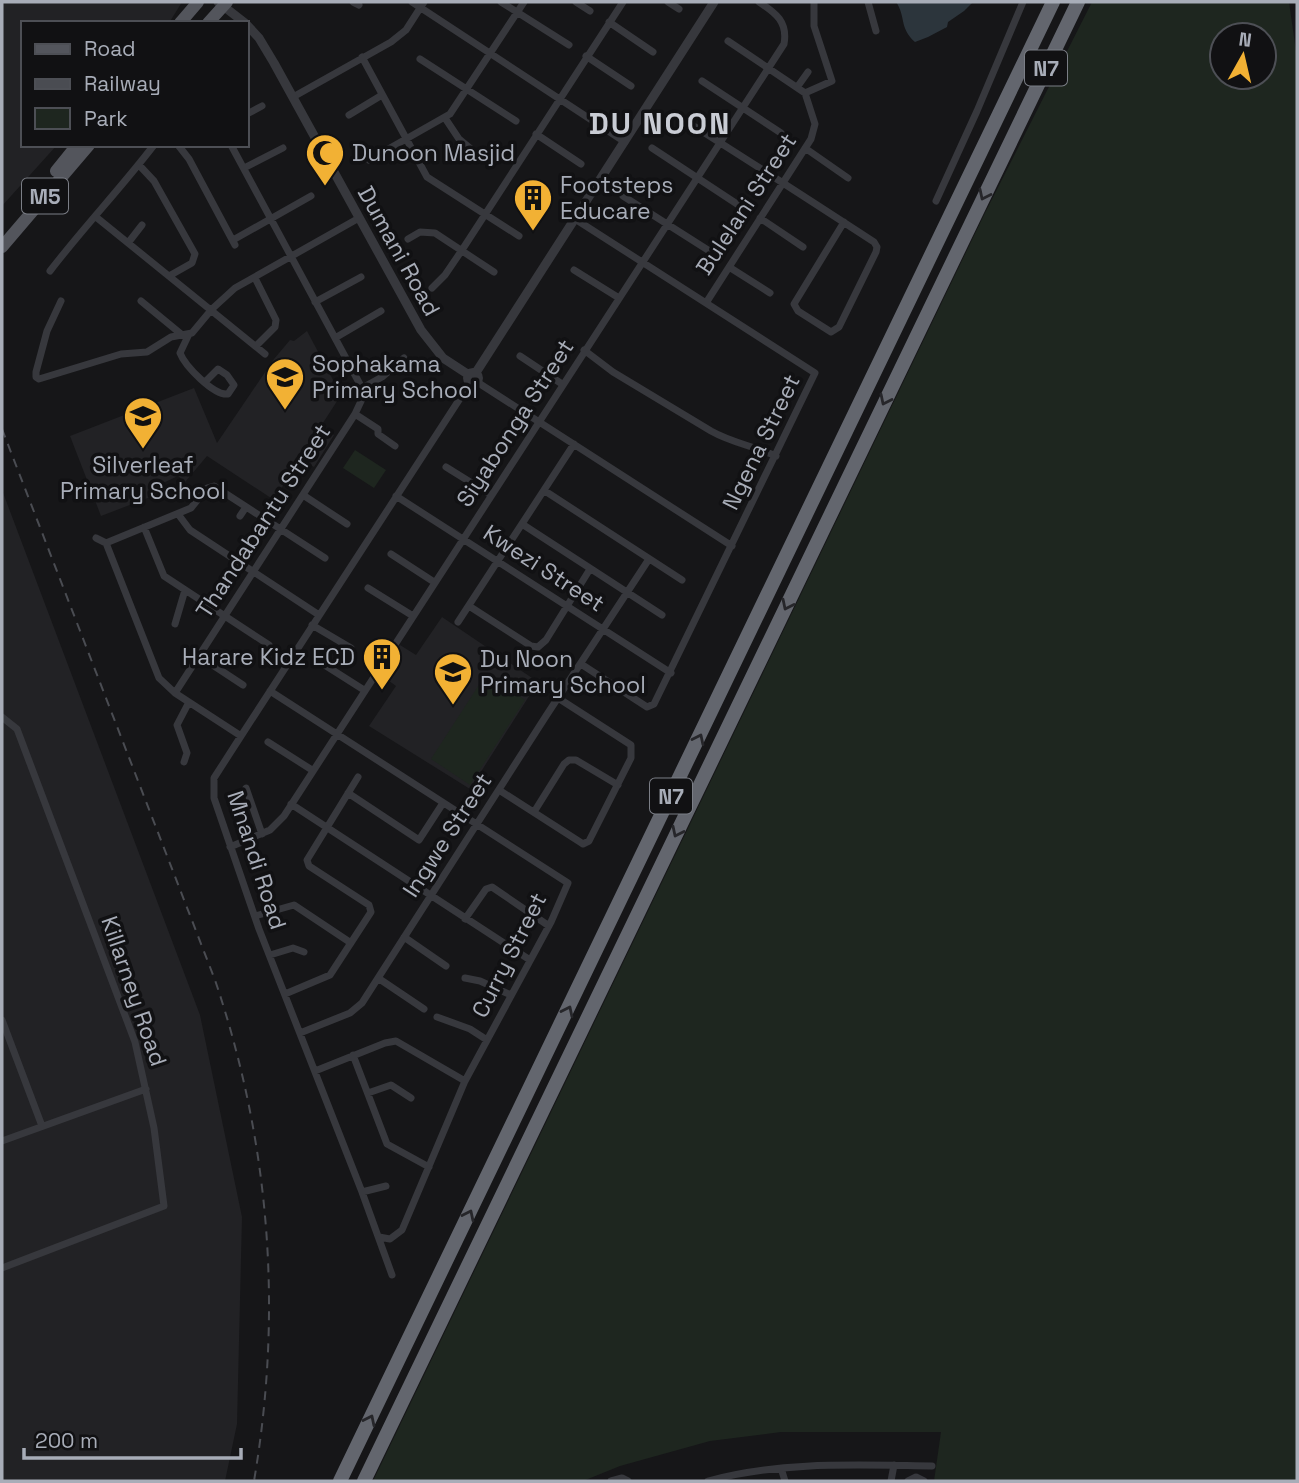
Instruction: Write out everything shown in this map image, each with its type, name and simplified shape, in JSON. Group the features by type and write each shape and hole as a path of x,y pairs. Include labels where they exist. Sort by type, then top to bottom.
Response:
{"highway":[{"path":"1021,66 1043,2"},
{"name":"N7","path":"340,1481 1053,2"},
{"name":"N7","path":"364,1481 1078,2"},
{"path":"1014,134 1023,129 1085,2"}],"main road":[{"path":"182,21 198,2"},
{"path":"210,21 223,3"},
{"name":"M5","path":"2,235 75,147"},
{"name":"M5","path":"2,247 87,147"}],"street":[{"path":"412,2 422,4 625,142"},
{"path":"502,2 569,45"},
{"path":"369,160 445,118 468,89 524,2"},
{"path":"576,2 590,11"},
{"path":"432,288 445,275 462,250 623,2"},
{"path":"668,2 679,9"},
{"path":"473,378 714,2"},
{"name":"Siyabonga Street","path":"230,847 262,834 278,824 784,44 785,33 778,15 759,2"},
{"path":"805,93 830,83 832,79 817,35 814,2"},
{"path":"868,2 876,31"},
{"path":"936,201 1023,2"},
{"name":"Dumani Road","path":"223,3 243,21"},
{"path":"293,97 399,36 422,4"},
{"path":"609,22 653,52"},
{"name":"Dumani Road","path":"248,26 264,46 421,330 443,358 732,546"},
{"name":"Bulelani Street","path":"706,303 805,148 815,127 805,93 798,86 728,41"},
{"path":"586,56 631,86"},
{"path":"362,57 428,177 519,236"},
{"path":"420,59 516,121"},
{"path":"798,86 808,72"},
{"path":"702,81 781,133"},
{"path":"349,115 382,95"},
{"path":"248,113 262,106"},
{"path":"676,114 844,222 874,242 877,250 839,327 834,332 827,330 794,306 796,298 844,222"},
{"path":"445,118 459,139 483,159"},
{"path":"536,134 581,164"},
{"path":"50,271 77,235 153,147"},
{"path":"180,147 189,159 234,242 310,196"},
{"path":"232,147 362,388 382,377 404,358"},
{"path":"244,168 283,148"},
{"path":"652,148 740,206"},
{"path":"805,148 848,177"},
{"path":"139,165 154,181 195,254 192,263 169,276"},
{"path":"623,196 711,253"},
{"path":"96,216 265,354"},
{"path":"205,382 180,355 188,333 235,288 359,218"},
{"path":"760,218 803,247"},
{"name":"Ngena Street","path":"575,219 815,373 653,706 647,708 581,664"},
{"path":"128,243 142,225"},
{"path":"408,239 420,232 429,232 494,272"},
{"path":"729,267 770,293"},
{"path":"574,270 619,298"},
{"path":"315,302 361,277"},
{"path":"255,278 276,320 275,327 256,346"},
{"path":"61,301 47,331 36,372 38,379 121,354 147,352 171,337 188,333"},
{"path":"141,301 188,333"},
{"path":"335,338 381,311"},
{"path":"584,350 613,372 711,432 727,440 755,446 776,456"},
{"path":"520,356 562,384"},
{"name":"Mnandi Road","path":"392,1275 255,916 214,798 213,782 473,378"},
{"name":"Thandabantu Street","path":"175,693 355,414 362,399 362,388"},
{"path":"355,414 378,429 378,435 395,446"},
{"path":"458,622 574,444"},
{"path":"446,467 491,495"},
{"path":"106,543 191,508 210,487 218,487 325,558"},
{"path":"545,491 682,580"},
{"path":"303,495 347,524"},
{"name":"Kwezi Street","path":"396,496 671,673"},
{"path":"240,516 246,507"},
{"path":"178,514 190,530 319,615"},
{"path":"522,524 662,615"},
{"path":"144,527 161,571 185,590 269,645"},
{"path":"96,538 106,543 163,683 241,736"},
{"path":"391,554 435,582"},
{"name":"Ingwe Street","path":"300,1032 355,1010 362,1003 649,559"},
{"path":"469,606 531,646 538,647 543,644 590,569"},
{"path":"368,588 413,616"},
{"path":"175,624 185,590"},
{"path":"504,628 510,619"},
{"path":"312,625 351,648"},
{"path":"538,647 540,656"},
{"path":"199,656 243,685"},
{"path":"323,664 364,690"},
{"name":"Curry Street","path":"270,691 568,883 549,926 465,1082 402,1230 390,1239 379,1237"},
{"path":"499,790 580,842 587,843 618,786 632,754 631,745 558,698"},
{"path":"184,762 187,753 177,725 189,702"},
{"name":"Killarney Road","path":"2,716 17,729 127,1016 146,1089 160,1164 164,1206 2,1268"},
{"path":"268,742 312,770"},
{"path":"534,812 569,760 576,760 618,786"},
{"path":"285,994 328,976 371,909 307,863 309,854 358,777"},
{"path":"246,788 262,834"},
{"path":"348,793 418,840"},
{"path":"419,850 418,840 443,803"},
{"path":"291,804 530,960"},
{"path":"465,919 486,889 492,887 549,926"},
{"path":"255,916 294,905 351,943"},
{"path":"404,937 446,966"},
{"path":"270,955 293,947 304,952"},
{"path":"378,978 424,1009"},
{"path":"465,978 485,983 511,995"},
{"path":"437,1017 470,1029 487,1040"},
{"path":"2,1020 43,1126"},
{"path":"315,1071 396,1041 465,1082"},
{"path":"353,1055 387,1144 429,1167"},
{"path":"368,1093 391,1086 411,1098"},
{"path":"2,1142 146,1089"},
{"path":"362,1192 386,1186"},
{"path":"891,1481 894,1465"},
{"path":"708,1481 781,1468 932,1466"},
{"path":"781,1468 785,1481"},
{"path":"908,1481 916,1477 924,1481"},
{"path":"611,1481 622,1478 628,1481"}],"shaded area":[{"path":"2,2 182,2 170,21 21,21 21,147 55,147 2,206"},
{"path":"896,2 973,2 948,22 947,27 915,42 907,32"},
{"path":"307,331 341,395 321,426 334,435 314,467 300,459 274,500 207,456 185,482 178,476 163,483 161,493 101,516 70,436 194,388 217,443 274,359 290,340 294,341"},
{"path":"2,490 200,1015 242,1217 237,1424 225,1481 2,1481"},
{"name":"Du Noon Primary School","path":"442,617 538,682 470,789 369,726 396,686 381,675 400,645 416,655"}],"green space":[{"path":"1092,2 1289,2 1297,58 1297,1481 934,1481 941,1432 781,1432 710,1441 620,1466 583,1481 373,1481 985,213"},
{"path":"355,450 386,470 374,488 343,468"},
{"path":"486,674 525,700 470,785 431,759"}],"railway":[{"path":"2,429 215,980 234,1041 259,1165 269,1291 268,1354 254,1481"}],"place":[{"name":"Dunoon Masjid","path":"325,187"},
{"name":"Footsteps Educare","path":"533,232"},
{"name":"Sophakama Primary School","path":"285,411"},
{"name":"Silverleaf Primary School","path":"143,450"},
{"name":"Harare Kidz ECD","path":"382,691"},
{"name":"Du Noon Primary School","path":"453,706"}],"district":[{"name":"DU NOON","path":"660,123"}]}
